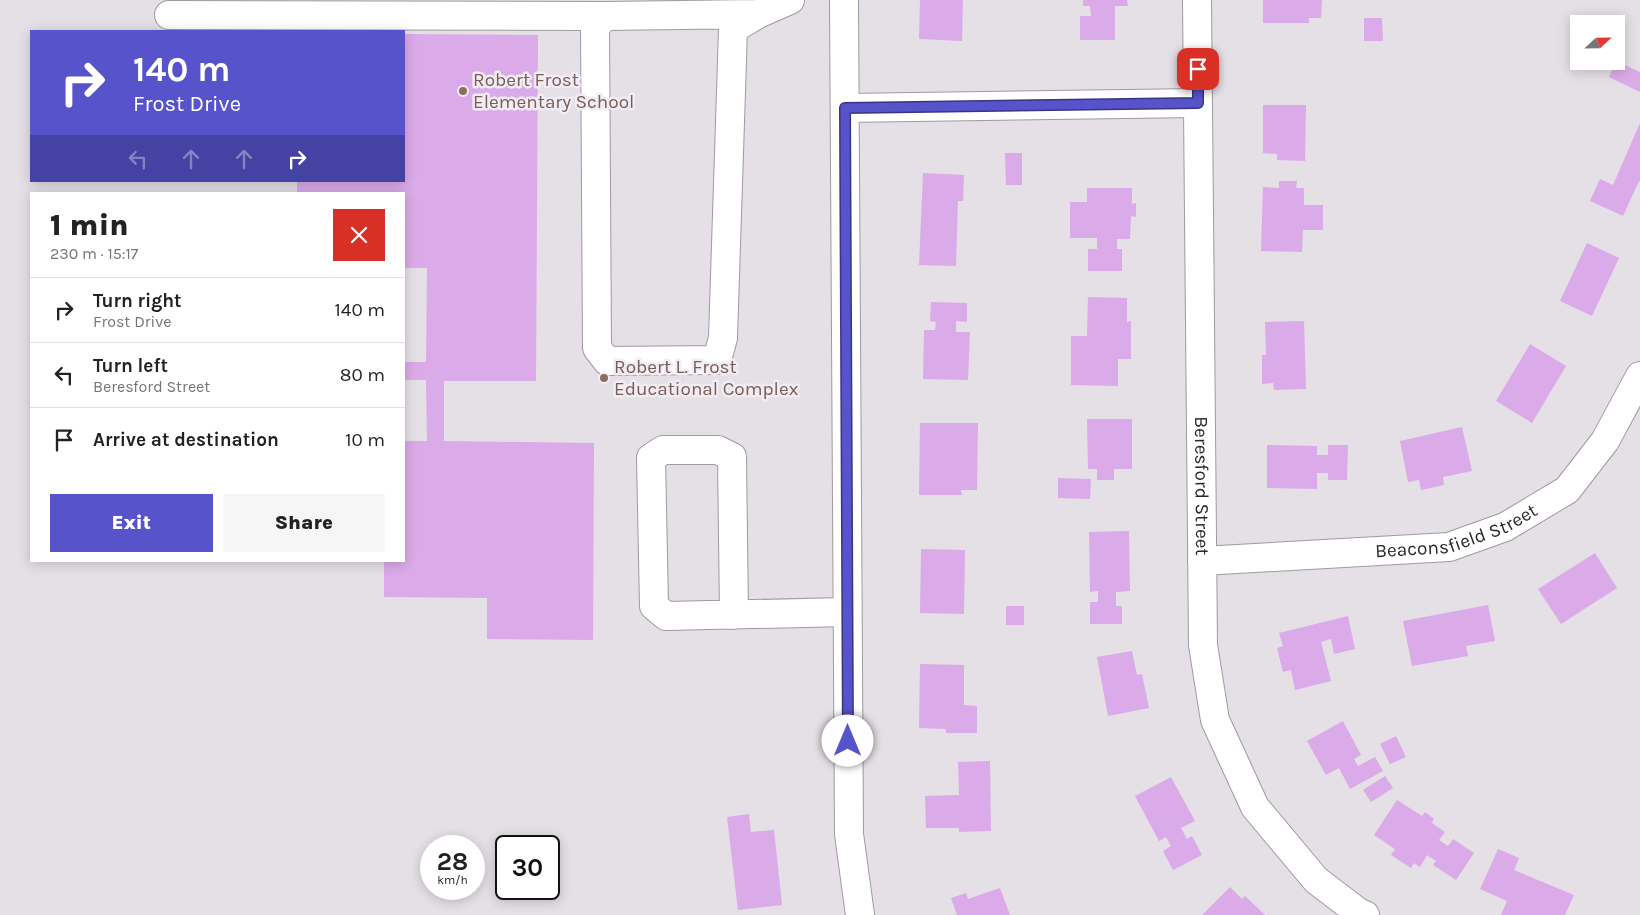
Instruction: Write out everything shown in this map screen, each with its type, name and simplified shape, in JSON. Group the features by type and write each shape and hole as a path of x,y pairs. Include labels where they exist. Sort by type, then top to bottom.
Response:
{"street":[{"path":"605,16 595,27 597,348 607,361 717,360 723,338 733,29 758,14 790,0"},
{"path":"844,0 849,834 860,915"},
{"name":"Beresford Street","path":"1197,0 1203,645 1216,720 1255,807 1316,880 1364,915"},
{"path":"169,15 605,16 758,14"},
{"path":"845,108 1198,103"},
{"name":"Beaconsfield Street","path":"1202,561 1449,548 1505,527 1567,490 1605,441 1640,376"},
{"path":"734,615 732,457 718,450 662,450 651,458 654,606 666,616 734,615 847,612"}],"building":[{"path":"920,0 963,0 962,41 919,39"},
{"path":"1083,0 1127,0 1128,6 1115,6 1115,40 1080,40 1080,16 1091,16 1090,6 1083,6"},
{"path":"1263,0 1322,0 1321,18 1309,18 1309,23 1263,23"},
{"path":"1364,18 1382,18 1383,41 1364,41"},
{"path":"405,34 538,35 536,381 444,381 444,441 594,443 593,640 487,639 487,598 384,597 384,562 405,562 405,441 427,441 426,380 405,380 405,362 426,362 427,268 405,268 405,192 297,192 297,182 405,182"},
{"path":"1625,65 1640,72 1640,92 1609,77 1612,70 1625,70"},
{"path":"1263,105 1306,105 1305,161 1277,160 1277,154 1263,153"},
{"path":"1640,123 1640,182 1623,216 1590,201 1600,179 1613,185"},
{"path":"1005,153 1022,153 1022,185 1006,185"},
{"path":"923,173 964,175 963,201 958,201 956,266 919,265"},
{"path":"1279,181 1297,181 1296,188 1304,188 1304,205 1323,205 1323,230 1303,230 1302,252 1261,251 1263,187 1279,188"},
{"path":"1087,188 1132,188 1132,204 1136,203 1136,217 1131,216 1130,239 1117,239 1117,249 1122,249 1122,271 1088,271 1088,249 1097,249 1097,238 1070,238 1070,202 1087,202"},
{"path":"1587,243 1619,258 1592,316 1560,301"},
{"path":"1088,297 1127,298 1127,322 1131,321 1131,359 1118,359 1118,386 1071,385 1071,336 1087,336"},
{"path":"931,302 967,303 967,322 956,321 956,332 970,332 968,380 923,379 924,330 935,330 936,322 930,321"},
{"path":"1304,321 1306,389 1274,390 1273,383 1262,384 1262,355 1266,355 1265,322"},
{"path":"1530,344 1566,366 1532,423 1496,401"},
{"path":"1087,419 1132,419 1132,469 1114,469 1114,480 1097,480 1097,469 1088,469"},
{"path":"920,423 978,423 977,490 961,490 962,495 919,495"},
{"path":"1462,427 1472,471 1443,477 1444,485 1421,490 1419,480 1408,482 1400,441"},
{"path":"1267,445 1317,446 1317,455 1328,455 1328,445 1348,445 1347,480 1328,480 1328,473 1317,473 1317,489 1267,488"},
{"path":"1058,478 1091,479 1090,499 1058,498"},
{"path":"1129,531 1130,591 1116,592 1116,606 1122,606 1122,624 1090,624 1090,602 1098,602 1098,591 1090,592 1089,532"},
{"path":"921,549 965,550 964,614 920,613"},
{"path":"1595,553 1617,588 1561,624 1538,589"},
{"path":"1488,605 1495,641 1466,646 1468,656 1412,666 1403,621"},
{"path":"1006,606 1024,606 1024,625 1006,625"},
{"path":"1348,616 1355,649 1334,654 1331,639 1321,642 1331,681 1295,690 1291,670 1283,672 1277,648 1283,646 1279,633"},
{"path":"1132,651 1137,675 1142,674 1149,708 1108,716 1097,657"},
{"path":"920,664 964,665 964,705 977,706 977,733 946,733 946,729 919,728"},
{"path":"1343,721 1361,755 1354,759 1358,766 1375,757 1383,771 1350,789 1339,768 1326,775 1307,741"},
{"path":"1396,736 1406,757 1390,764 1380,744"},
{"path":"990,761 991,831 959,832 959,828 926,828 925,796 959,795 958,762"},
{"path":"1385,776 1393,788 1371,802 1363,790"},
{"path":"1171,777 1195,821 1181,828 1187,839 1192,836 1202,855 1173,870 1163,851 1171,846 1166,837 1159,841 1135,796"},
{"path":"1397,800 1422,816 1425,812 1434,819 1432,823 1445,832 1439,840 1448,846 1453,839 1474,853 1456,880 1433,865 1436,861 1427,855 1420,867 1414,863 1411,868 1391,855 1395,849 1374,835"},
{"path":"749,814 751,832 774,830 782,905 738,910 727,817"},
{"path":"1498,849 1519,858 1514,870 1574,895 1565,915 1501,915 1507,901 1480,889"},
{"path":"1230,887 1242,899 1245,896 1265,915 1202,915"},
{"path":"1000,888 1010,915 957,915 951,898 966,893 968,899"}],"place":[{"name":"Robert Frost Elementary School","path":"463,91"},
{"name":"Robert L. Frost Educational Complex","path":"604,378"}],"route":[{"path":"848,741 845,108 1198,103 1198,69"}]}
